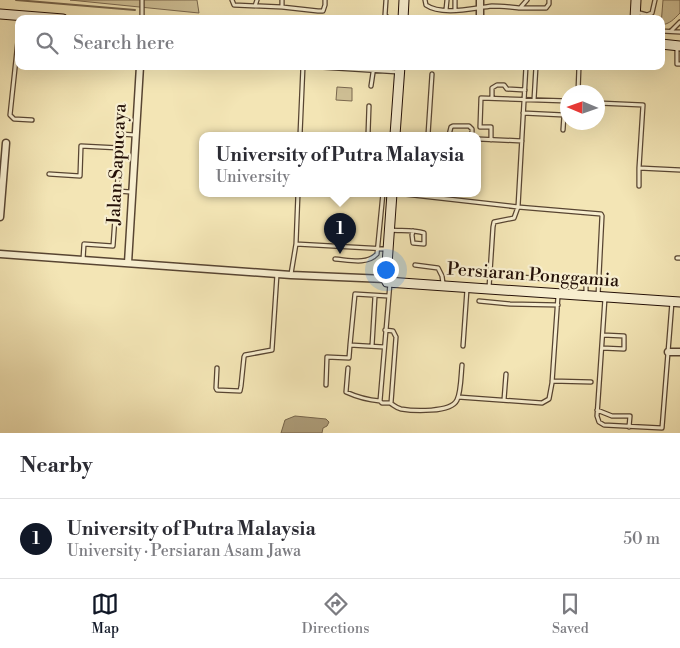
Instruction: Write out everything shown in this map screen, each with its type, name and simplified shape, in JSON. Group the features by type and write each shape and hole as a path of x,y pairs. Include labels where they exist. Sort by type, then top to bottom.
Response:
{"street":[{"path":"403,15 404,0"},
{"path":"480,0 480,15"},
{"path":"635,15 636,0"},
{"path":"0,14 15,16"},
{"path":"665,44 678,45"},
{"name":"Jalan Sapucaya","path":"128,263 140,70"},
{"path":"395,132 400,70"},
{"path":"0,217 6,143"},
{"path":"0,254 388,281 383,249 389,230 393,197"},
{"name":"Persiaran Ponggamia","path":"388,281 676,302"},
{"path":"668,352 680,352"}],"lane":[{"path":"142,0 142,15"},
{"path":"232,0 234,5 318,11 322,11 325,6 325,0"},
{"path":"256,6 257,0"},
{"path":"282,0 282,7"},
{"path":"385,15 386,0"},
{"path":"426,0 426,7 446,10 493,6 546,8 549,0"},
{"path":"446,10 447,0"},
{"path":"455,0 455,10"},
{"path":"520,8 527,0"},
{"path":"641,15 652,13 655,0"},
{"path":"671,31 680,22"},
{"path":"665,31 680,32"},
{"path":"678,45 677,64 680,64"},
{"path":"15,70 10,115 14,119 32,120"},
{"path":"300,132 303,70"},
{"path":"359,70 386,70"},
{"path":"489,288 494,222 514,218 518,207 526,70"},
{"path":"534,100 536,70"},
{"path":"578,85 579,70"},
{"path":"371,86 373,71"},
{"path":"428,132 432,74"},
{"path":"492,98 492,88 497,84 504,85 507,89 524,90"},
{"path":"490,140 491,127 480,127 482,98 560,101"},
{"path":"605,103 642,105 638,186"},
{"path":"368,132 369,106"},
{"path":"523,113 560,115"},
{"path":"450,132 453,126 469,126 472,132"},
{"path":"83,260 84,244 113,246 120,134 136,134"},
{"path":"481,139 522,141"},
{"path":"50,174 80,176 82,146 120,148"},
{"path":"640,168 680,170"},
{"path":"117,192 132,192"},
{"path":"291,275 296,244 298,197"},
{"path":"383,197 383,249"},
{"path":"429,197 601,214 599,282 602,296 603,334 597,418 602,425 662,428 668,352 676,302"},
{"path":"389,230 413,231 424,232 424,244 413,243 413,231"},
{"path":"296,244 383,249"},
{"path":"335,259 367,261 383,249"},
{"path":"415,265 438,268 442,276 443,285"},
{"path":"217,368 217,390 240,391 244,356 272,350 277,274"},
{"path":"520,277 599,282"},
{"path":"380,400 388,281"},
{"path":"586,282 586,295"},
{"path":"463,346 467,287"},
{"path":"458,397 542,403 549,399 559,293"},
{"path":"326,385 328,358 349,358 355,294 388,296"},
{"path":"372,346 375,296"},
{"path":"479,301 558,305"},
{"path":"385,330 394,331 396,337 391,403"},
{"path":"602,348 624,349 624,336 603,334"},
{"path":"350,345 384,347"},
{"path":"348,368 346,392 370,400 380,400 382,403 391,403 398,408 413,410 445,408 456,403 462,365"},
{"path":"504,400 506,374"},
{"path":"552,380 591,382"},
{"path":"597,410 612,416 630,416 629,427"}],"shaded area":[{"path":"70,0 197,0 199,13"},
{"path":"663,0 680,0 680,13 674,19 665,24 665,15 662,15"},
{"path":"337,87 352,88 352,101 336,100"},
{"path":"295,416 326,419 329,422 323,428 322,433 281,433 285,420"}],"waterway":[{"path":"16,0 135,10"}],"place":[{"name":"University of Putra Malaysia","path":"340,254"}]}
